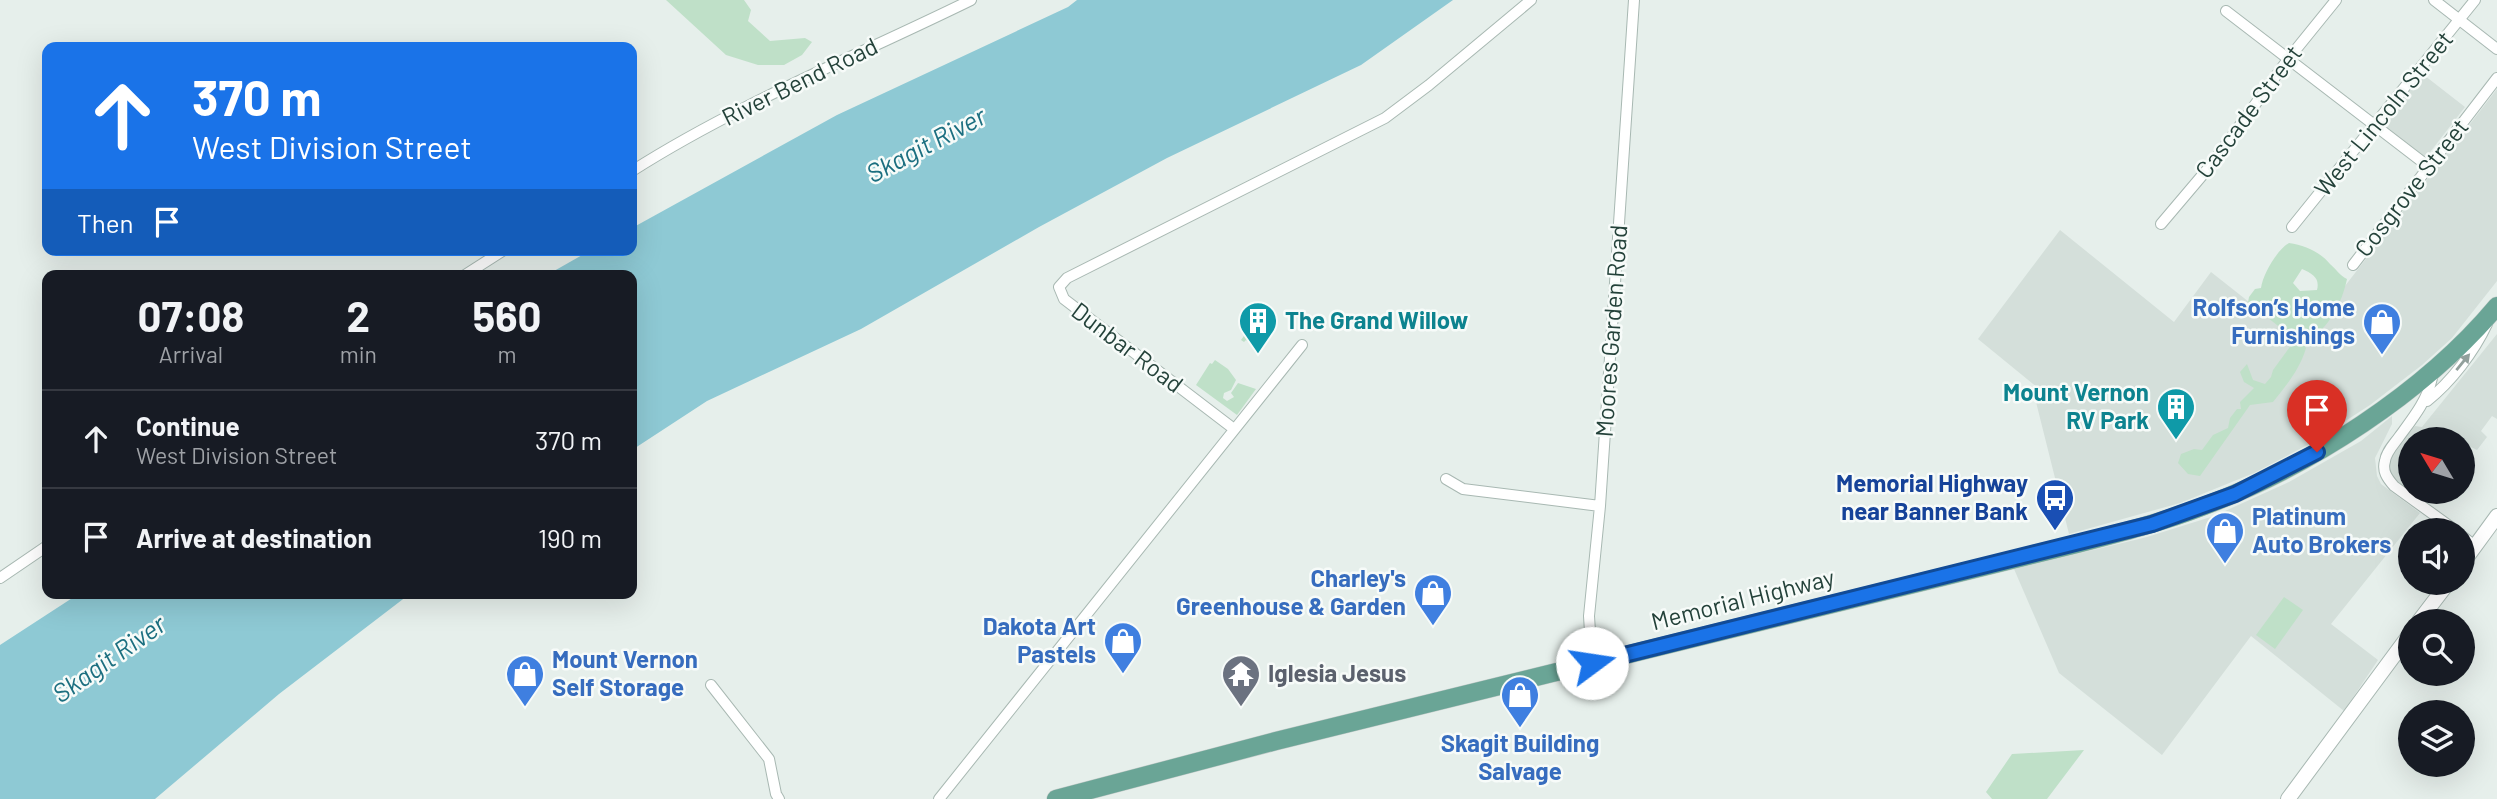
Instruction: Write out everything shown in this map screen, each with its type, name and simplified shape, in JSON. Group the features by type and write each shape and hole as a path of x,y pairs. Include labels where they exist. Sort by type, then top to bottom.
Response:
{"main road":[{"name":"Memorial Highway","path":"1056,799 1276,741 2152,524 2204,506 2274,475 2317,452 2364,422 2428,372 2472,335 2495,308"}],"street":[{"name":"River Bend Road","path":"637,168 671,146 782,88 971,0"},
{"name":"Dunbar Road","path":"1234,429 1063,299 1059,287 1067,278 1385,118 1531,0"},
{"name":"Moores Garden Road","path":"1592,663 1589,616 1600,506 1634,0"},
{"name":"Cascade Street","path":"2161,224 2211,165 2289,58 2336,0"},
{"path":"2434,0 2497,49"},
{"name":"West Lincoln Street","path":"2292,228 2475,0"},
{"path":"2226,10 2429,167"},
{"name":"Cosgrove Street","path":"2353,265 2497,78"},
{"path":"473,270 495,256"},
{"path":"2422,405 2440,389 2479,341 2495,308"},
{"path":"939,799 1302,345"},
{"path":"2428,372 2432,378 2430,391 2388,452 2384,468 2387,478 2394,486 2438,518"},
{"path":"1446,479 1463,489 1600,506"},
{"path":"2476,546 2497,516"},
{"path":"0,578 42,549"},
{"path":"2428,609 2439,595"},
{"path":"2288,799 2398,650"},
{"path":"710,685 769,759 779,799"}],"shaded area":[{"path":"2420,72 2465,107 2424,160 2379,125"},
{"path":"2497,89 2497,281 2452,338 2370,405 2313,442 2254,473 2180,503 2069,534 2036,402 2043,392 1978,339 2060,230 2174,322 2211,272 2301,343"},
{"path":"2497,334 2497,419 2492,416 2481,431 2487,437 2477,450 2475,427 2422,427"},
{"path":"2392,416 2392,424 2375,458 2377,476 2381,484 2398,497 2398,504 2408,504 2420,513 2416,518 2398,518 2398,540 2331,624 2378,660 2344,711 2251,636 2162,755 2059,673 2014,569 2147,537 2214,516 2289,482 2361,441"},
{"path":"2398,447 2398,482 2388,467"}],"green space":[{"path":"666,0 744,0 751,10 748,21 770,41 805,38 812,42 802,55 784,65 758,65 726,55"},
{"path":"2289,243 2301,245 2317,253 2347,279 2342,297 2321,330 2306,341 2299,338 2306,348 2303,356 2292,377 2273,402 2250,405 2200,476 2188,474 2178,463 2181,454 2194,449 2202,450 2213,435 2228,428 2230,418 2237,409 2241,409 2240,402 2254,388 2244,382 2240,372 2247,364 2253,380 2265,384 2297,337 2287,333 2248,302 2255,289 2261,288 2271,263","holes":["2302,269 2316,279 2317,290 2300,291 2293,283"]},
{"path":"1254,322 1270,334 1259,349 1246,340 1241,340"},
{"path":"1215,360 1228,369 1236,380 1231,390 1224,393 1223,398 1227,401 1234,397 1231,393 1238,383 1256,389 1237,415 1196,385 1210,363"},
{"path":"2284,597 2303,610 2275,649 2256,635"},
{"path":"2084,750 2047,799 1992,799 1986,792 2012,754"}],"water":[{"name":"Skagit River","path":"1077,0 1453,0 1361,65 1167,158 1039,227 861,329 707,401 637,447 637,270 556,270 580,256 637,256 637,225 837,115 1068,7"},
{"name":"Skagit River","path":"71,599 403,599 279,694 155,799 0,799 0,645"}],"place":[{"name":"The Grand Willow","path":"1258,355"},
{"name":"Rolfson’s Home Furnishings","path":"2382,356"},
{"name":"Mount Vernon RV Park","path":"2176,441"},
{"name":"Memorial Highway near Banner Bank","path":"2055,532"},
{"name":"Platinum Auto Brokers","path":"2225,565"},
{"name":"Charley's Greenhouse & Garden","path":"1433,627"},
{"name":"Dakota Art Pastels","path":"1123,675"},
{"name":"Mount Vernon Self Storage","path":"525,708"},
{"name":"Iglesia Jesus","path":"1241,708"},
{"name":"Skagit Building Salvage","path":"1520,729"}],"route":[{"path":"1592,663 2152,524 2235,494 2317,452"}]}
